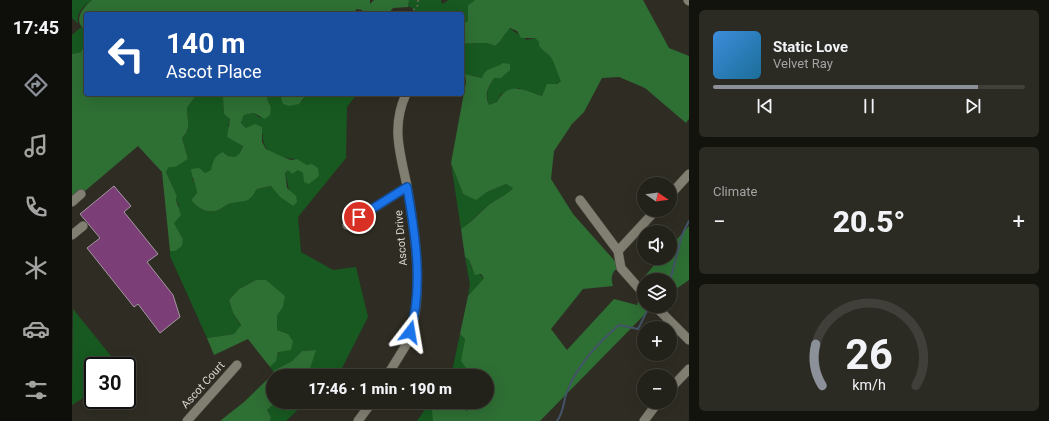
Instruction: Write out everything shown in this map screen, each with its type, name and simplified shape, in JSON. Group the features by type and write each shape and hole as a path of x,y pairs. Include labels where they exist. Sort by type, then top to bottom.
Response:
{"street":[{"name":"Ascot Drive","path":"391,369 406,344 414,320 417,299 414,227 397,131 402,103 405,96"},
{"path":"677,187 689,174"},
{"path":"347,225 407,187"},
{"path":"72,202 81,194"},
{"path":"580,200 618,251 621,268 637,286"},
{"path":"618,251 650,217"},
{"path":"72,235 82,226"},
{"path":"662,313 689,340"},
{"name":"Ascot Court","path":"186,421 237,365"},
{"path":"677,382 689,369"},
{"path":"358,421 367,409"},
{"path":"644,421 653,409"}],"path":[{"path":"412,12 418,5 418,0"}],"green space":[{"path":"72,0 92,0 79,13 78,24 72,18"},
{"path":"92,0 370,0 370,4 374,0 409,0 408,7 393,8 390,12 362,12 362,10 356,9 355,12 84,12 84,28 79,19 85,7"},
{"path":"409,0 441,0 442,4 449,0 475,0 468,5 468,21 464,23 464,12 415,12 411,7 408,7"},
{"path":"475,0 643,0 669,48 689,56 689,119 686,123 645,88 619,77 602,78 584,112 572,124 554,151 551,179 573,214 621,268 615,270 613,274 613,286 583,289 551,329 567,350 614,299 637,305 637,313 646,313 540,421 433,421 433,409 465,409 467,411 468,409 494,409 494,369 468,369 461,361 465,339 460,334 468,296 484,278 481,274 475,275 469,260 465,257 461,229 490,204 508,193 513,188 506,184 487,192 476,200 463,194 451,163 464,96 466,82 465,74 482,78 483,74 488,70 503,63 510,64 510,70 501,78 494,78 490,85 487,91 489,105 497,102 506,91 517,88 542,96 547,84 557,84 561,81 549,55 542,50 539,46 539,42 535,38 521,38 517,31 510,28 495,46 487,43 464,43 464,23 468,21 468,5"},
{"path":"81,27 84,29 84,48 81,52 72,54 72,35"},
{"path":"509,28 527,40 535,38 539,42 539,46 542,50 553,60 561,81 546,90 542,96 518,88 501,94 497,102 489,105 487,94 490,85 494,78 501,77 505,74 496,69 483,78 465,74 464,43 487,43 495,46"},
{"path":"84,46 84,96 196,96 187,108 188,128 182,138 188,159 175,167 169,167 166,172 177,196 176,200 181,215 174,223 183,239 182,246 175,251 170,251 162,172 138,146 72,202 72,54 81,52"},
{"path":"196,96 220,96 223,98 224,114 230,119 228,126 243,145 240,153 235,158 228,156 223,152 213,162 212,170 192,178 196,186 197,193 191,200 196,205 208,211 217,210 230,204 250,199 257,189 272,186 280,197 293,206 285,173 288,170 298,170 303,173 307,165 296,159 278,156 268,150 263,140 263,134 246,128 241,123 244,115 254,113 260,118 268,102 267,96 282,96 281,98 289,106 302,101 306,96 355,96 347,107 346,158 298,217 301,252 333,270 356,267 368,317 342,369 310,369 315,350 302,351 292,361 277,369 272,369 270,367 288,334 277,330 277,316 283,307 256,280 239,289 229,300 233,313 241,326 234,334 207,338 170,256 170,251 175,251 183,239 174,223 179,205 176,200 177,196 166,172 169,167 188,159 182,138 187,131 187,108"},
{"path":"220,96 267,96 271,107 270,115 265,119 254,113 244,115 241,123 246,128 255,124 262,127 262,142 266,149 291,160 297,159 307,165 312,164 318,168 319,176 309,184 304,182 303,173 298,170 292,174 288,170 285,173 287,188 296,196 297,202 293,206 280,197 271,186 257,189 247,200 230,204 215,211 202,209 191,200 197,193 191,169 199,168 205,173 211,170 213,161 218,155 223,152 228,156 235,157 240,153 243,146 227,137 230,119 224,114 223,98"},
{"path":"282,96 305,96 299,104 289,106 283,104 281,98"},
{"path":"451,163 463,194 476,199 487,192 506,184 513,188 508,193 486,207 461,229"},
{"path":"689,226 689,280 677,288 677,273 648,273 654,265 677,265 677,239"},
{"path":"465,257 469,260 472,269 484,278 468,296 470,285"},
{"path":"256,280 266,280 285,296 283,307 277,316 277,330 288,334 293,341 291,350 278,352 276,361 270,367 248,339 214,355 207,338 234,334 241,325 233,313 229,300 239,289"},
{"path":"73,309 112,357 84,357 84,398 72,405"},
{"path":"460,334 465,339 463,352 466,368 468,369 452,369"},
{"path":"316,350 310,369 277,369 292,361 302,351"},
{"path":"266,381 266,409 268,409 267,410 271,417 270,421 220,421 244,402"},
{"path":"299,409 286,421 270,421 271,417 267,410"},
{"path":"425,409 433,409 432,411 434,421 417,421"}],"building":[{"path":"114,186 131,206 124,212 158,254 147,262 173,295 180,317 160,333 138,304 134,307 87,248 100,238 80,214"}],"waterway":[{"path":"672,273 682,235 689,221"},
{"path":"557,421 561,414 571,382 589,355 603,339 619,325 638,329 646,313"}],"route":[{"path":"359,217 395,193 407,187 414,227 417,299 414,320 410,332"}]}
